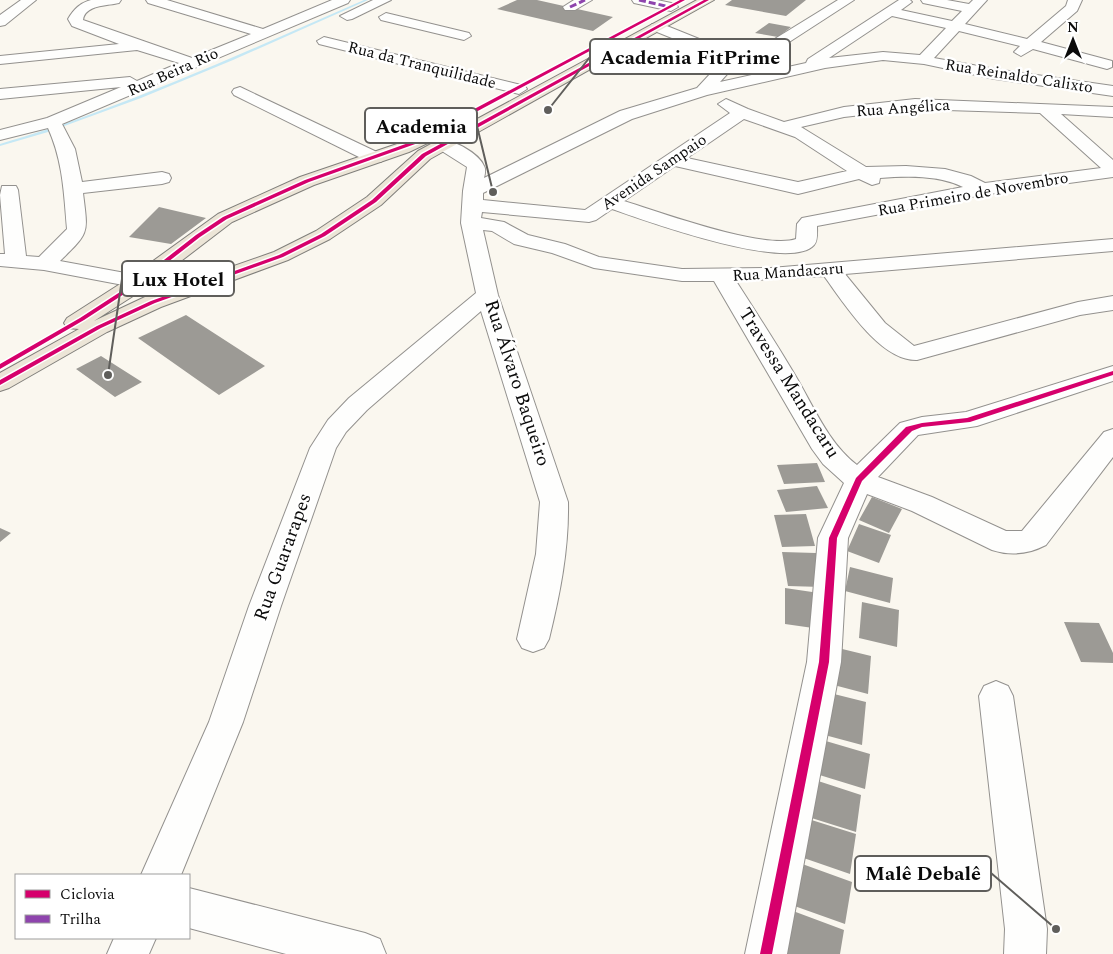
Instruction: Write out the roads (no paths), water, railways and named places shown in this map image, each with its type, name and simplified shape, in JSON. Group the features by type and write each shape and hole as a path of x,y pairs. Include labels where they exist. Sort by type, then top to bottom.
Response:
{"main road":[{"path":"0,383 100,327 153,302 280,256 323,235 374,201 424,155 707,0"},
{"path":"0,366 82,319 139,282 198,236 226,218 307,181 416,142 519,89 677,3"},
{"path":"307,181 340,176 363,177 372,180 375,184 374,201"},
{"path":"198,236 188,255 187,260 191,266 208,271 242,270"}],"street":[{"path":"0,22 29,0"},
{"path":"114,0 87,5 75,19 77,23 138,46 193,63"},
{"path":"152,0 263,33"},
{"name":"Rua Beira Rio","path":"0,135 56,127 193,63 343,0"},
{"path":"347,16 384,0"},
{"path":"570,7 585,0"},
{"path":"638,0 677,3"},
{"path":"847,0 778,42 734,58 703,91 742,113 786,126 821,145 861,173 914,203"},
{"path":"801,69 907,0"},
{"path":"928,0 976,4"},
{"path":"995,74 1072,8 1075,0"},
{"path":"924,60 976,4"},
{"path":"0,9 17,8"},
{"path":"890,12 1110,61"},
{"path":"386,17 464,36"},
{"path":"657,27 734,58"},
{"path":"376,53 427,28"},
{"name":"Rua da Tranquilidade","path":"324,41 519,89"},
{"path":"0,60 138,46"},
{"name":"Rua Reinaldo Calixto","path":"472,206 626,115 703,91 825,63 874,56 924,60 995,74 1113,91"},
{"path":"1083,87 1110,61"},
{"path":"0,94 157,79"},
{"path":"240,92 375,158"},
{"name":"Rua Angélica","path":"786,126 844,112 915,104 1113,112"},
{"path":"1044,108 1113,171"},
{"name":"Avenida Sampaio","path":"472,206 589,216 742,113"},
{"path":"44,264 72,238 77,229 74,189 66,149 56,127"},
{"name":"Rua Álvaro Baqueiro","path":"443,144 472,161 476,167 472,206 487,295 554,502 555,519 544,595 533,640"},
{"path":"673,160 798,188 861,173 906,171 964,180 982,189"},
{"name":"Rua Primeiro de Novembro","path":"609,202 719,238 765,246 804,244 808,223 982,189 1113,171"},
{"path":"74,189 162,178"},
{"path":"10,190 8,261 44,264 139,282"},
{"name":"Rua Mandacaru","path":"472,206 497,226 521,240 568,252 594,262 637,270 722,276 830,269 1113,245"},
{"path":"568,252 589,216"},
{"path":"830,269 876,326 903,350 913,353 1078,309 1113,303"},
{"name":"Travessa Mandacaru","path":"722,276 777,364 817,435 843,469 859,480 922,504 1002,542 1027,542 1036,537 1113,438"},
{"name":"Rua Guararapes","path":"161,874 226,722 265,606 323,448 337,426 358,404 487,295"},
{"path":"766,954 824,662 833,538 859,480 910,429 922,425 968,420 1113,373"},
{"path":"996,696 1026,929 1025,954"},
{"path":"190,908 365,954"},
{"path":"128,954 135,939"}],"waterway":[{"path":"0,145 94,115 140,97 367,0"}],"place":[{"name":"Academia FitPrime","path":"548,110"},
{"name":"Academia","path":"493,192"},
{"name":"Lux Hotel","path":"108,375"},
{"name":"Malê Debalê","path":"1056,929"}]}
